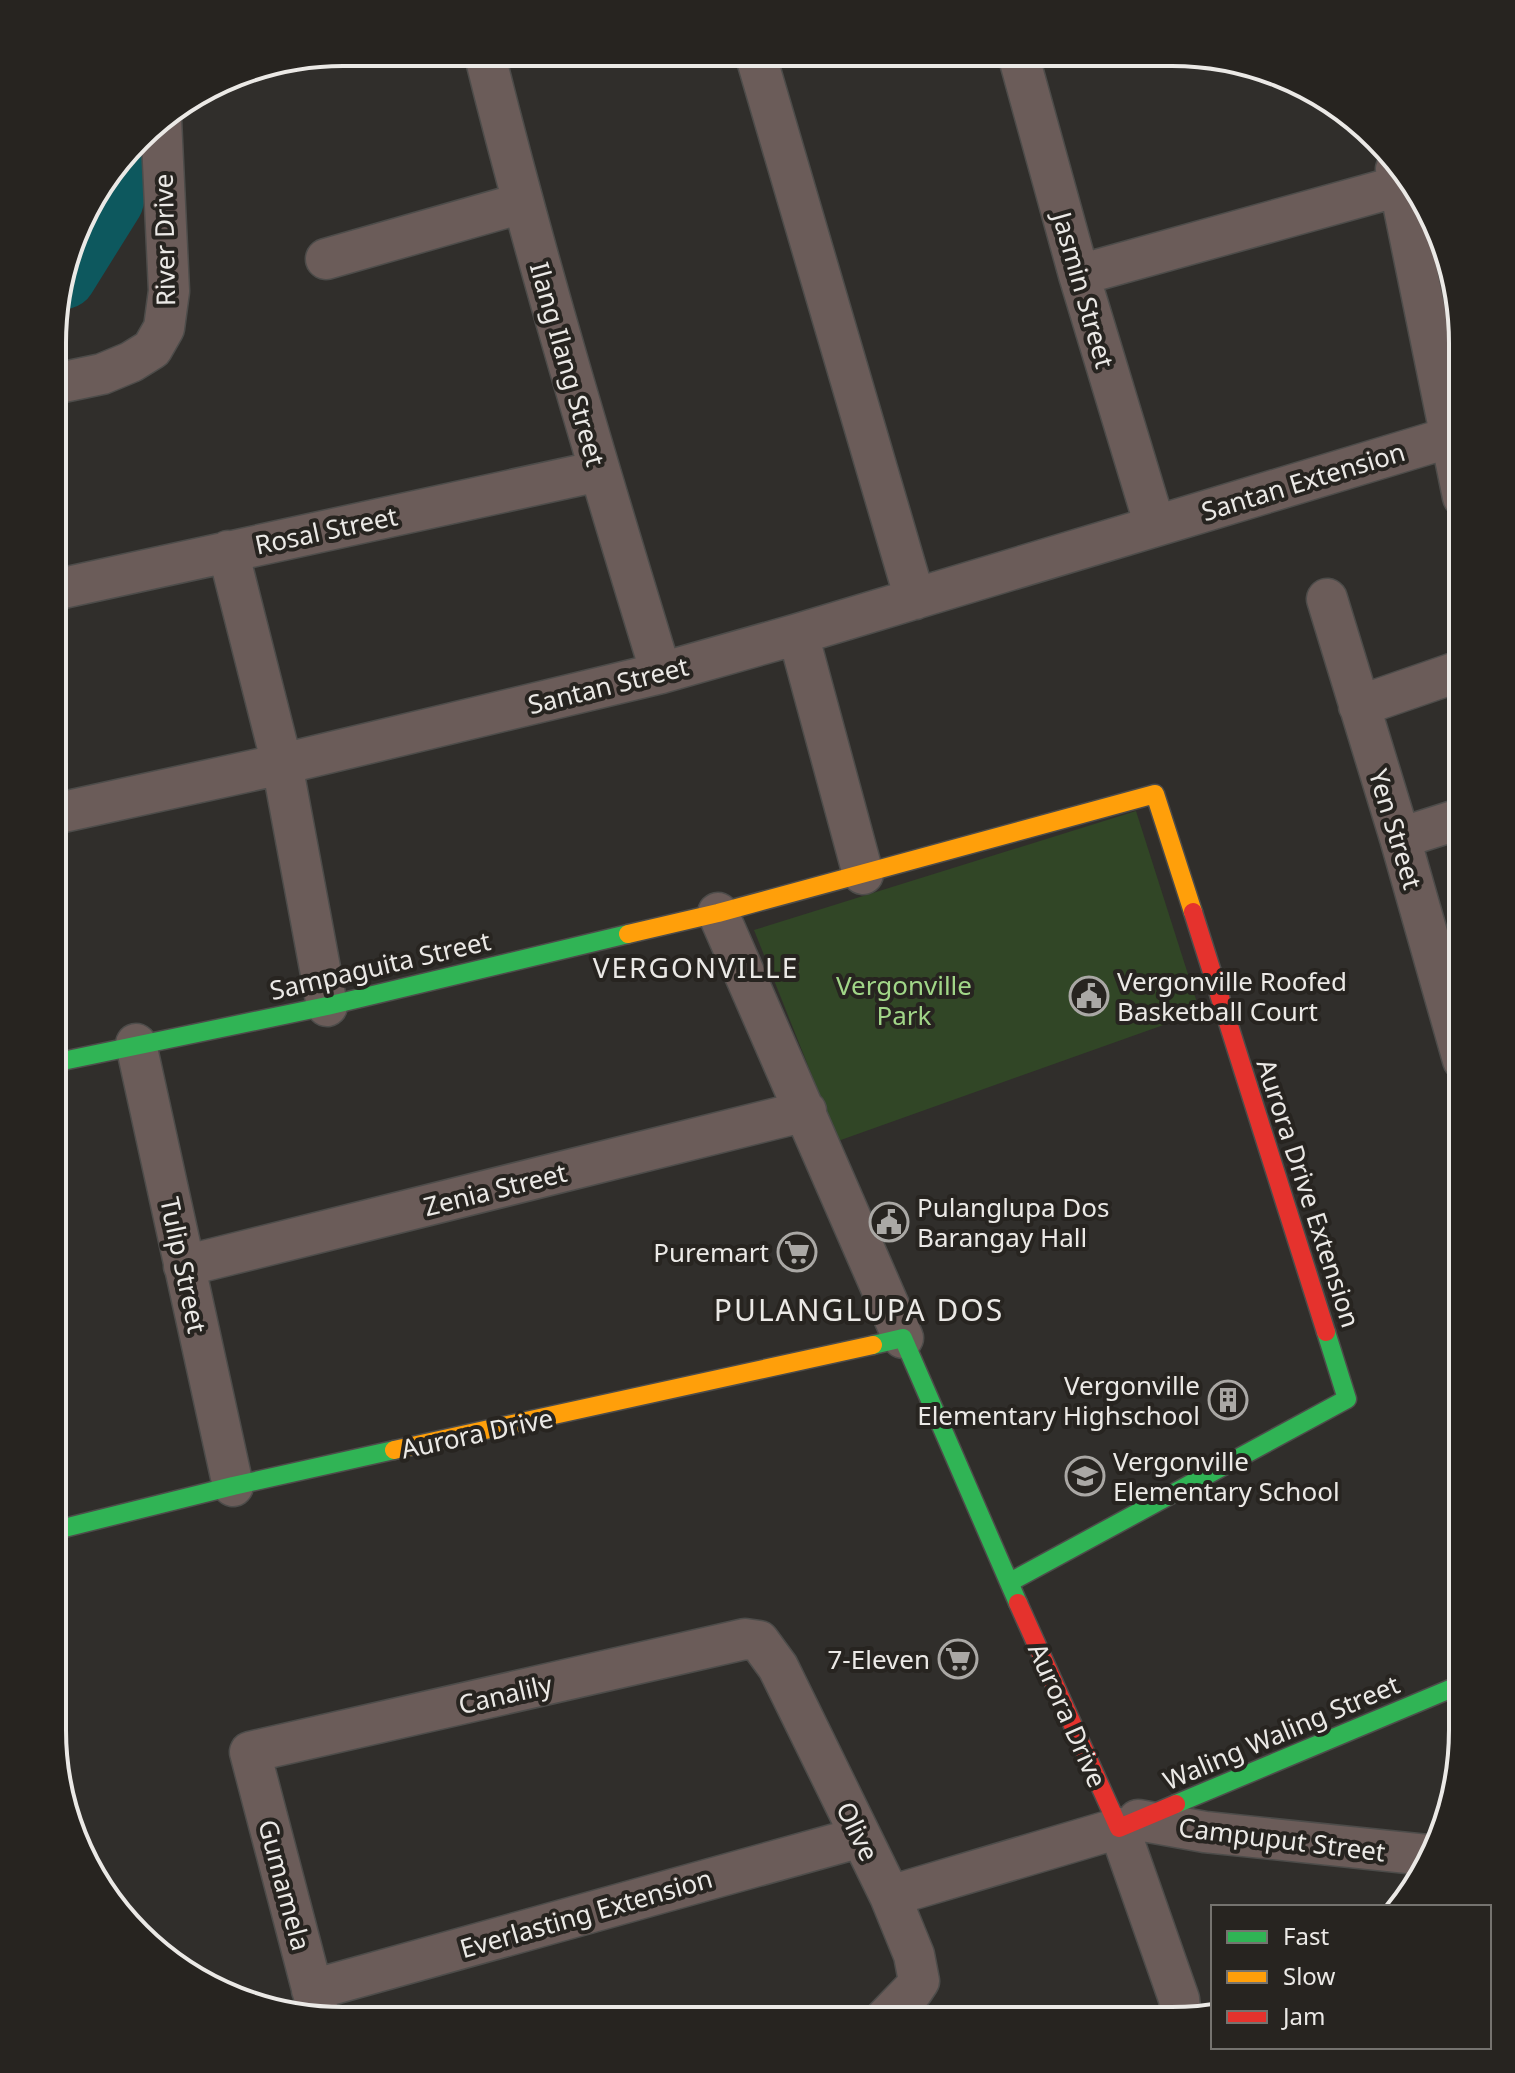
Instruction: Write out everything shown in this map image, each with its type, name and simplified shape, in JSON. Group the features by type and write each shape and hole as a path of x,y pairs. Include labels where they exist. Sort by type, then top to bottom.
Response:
{"street":[{"name":"Ilang Ilang Street","path":"488,66 522,203 661,673"},
{"path":"759,66 915,599"},
{"name":"Jasmin Street","path":"1021,66 1079,275 1155,526"},
{"name":"River Drive","path":"66,382 102,374 131,362 152,349 164,328 169,291 162,134"},
{"path":"1079,275 1394,178"},
{"path":"1400,186 1449,427"},
{"path":"326,259 522,203"},
{"name":"Santan Extension","path":"1155,526 1449,438"},
{"name":"Rosal Street","path":"66,587 599,471"},
{"name":"Santan Street","path":"66,811 282,764 661,673 1155,526"},
{"path":"228,551 282,764 327,1006"},
{"name":"Yen Street","path":"1327,599 1400,838 1449,971"},
{"path":"798,634 863,874"},
{"path":"1359,706 1449,675"},
{"name":"Aurora Drive Extension","path":"718,913 1155,794 1347,1399 1010,1582"},
{"path":"1400,838 1449,823"},
{"name":"Sampaguita Street","path":"66,1060 327,1006 718,913"},
{"name":"Aurora Drive","path":"718,913 1075,1735 1128,1824"},
{"name":"Tulip Street","path":"136,1044 233,1486"},
{"name":"Zenia Street","path":"184,1266 806,1111"},
{"name":"Aurora Drive","path":"66,1528 233,1486 903,1338"},
{"name":"Canalily","path":"250,1752 745,1639 759,1641"},
{"name":"Olive","path":"759,1641 778,1667 890,1896 914,1955 919,1981 897,2007"},
{"name":"Waling Waling Street","path":"1128,1824 1448,1690"},
{"name":"Gumamela","path":"250,1752 316,2004"},
{"path":"890,1896 1128,1824 1180,2007"},
{"name":"Campuput Street","path":"1128,1824 1419,1854"},
{"name":"Everlasting Extension","path":"316,2004 861,1837"}],"green space":[{"name":"Vergonville Park","path":"1136,811 1200,1012 838,1141 754,930"}],"waterway":[{"path":"84,244 112,200 115,187"}],"traffic: fast":[{"path":"66,1060 327,1006 628,934"},
{"path":"1010,1582 1347,1399 1326,1332"},
{"path":"873,1345 903,1338 1018,1603"},
{"path":"66,1528 394,1450"},
{"path":"1176,1804 1448,1690"}],"traffic: slow":[{"path":"628,934 718,913 1155,794 1193,912"},
{"path":"394,1450 873,1345"}],"traffic: jam":[{"path":"1193,912 1326,1332"},
{"path":"1018,1603 1119,1828 1176,1804"}],"place":[{"name":"Vergonville Roofed Basketball Court","path":"1089,996"},
{"name":"Pulanglupa Dos Barangay Hall","path":"889,1222"},
{"name":"Puremart","path":"797,1252"},
{"name":"Vergonville Elementary Highschool","path":"1228,1400"},
{"name":"Vergonville Elementary School","path":"1085,1476"},
{"name":"7-Eleven","path":"958,1659"}],"district":[{"name":"VERGONVILLE","path":"696,967"},
{"name":"PULANGLUPA DOS","path":"859,1309"}]}
